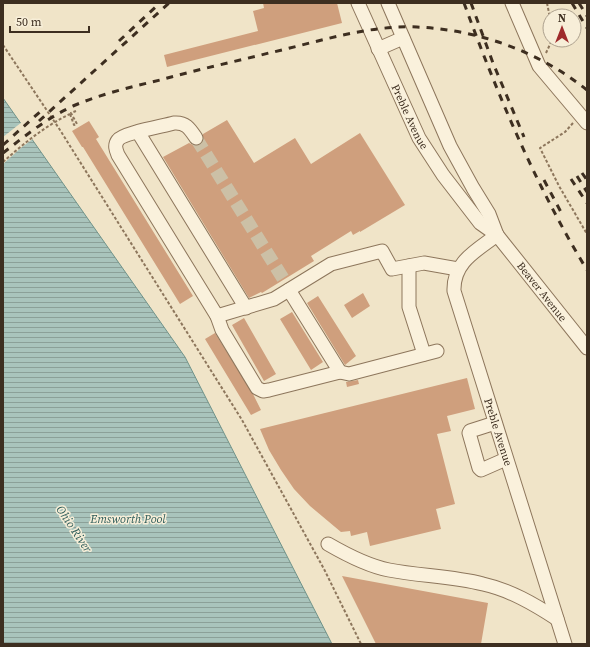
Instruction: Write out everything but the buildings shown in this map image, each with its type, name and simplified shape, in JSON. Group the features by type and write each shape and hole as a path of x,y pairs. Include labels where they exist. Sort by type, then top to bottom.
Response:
{"street":[{"name":"Preble Avenue","path":"358,3 419,138 443,175 480,223 497,235"},
{"name":"Preble Avenue","path":"388,3 450,146 489,214 497,235"},
{"path":"512,3 539,66 587,123"},
{"path":"378,49 403,38"},
{"path":"196,138 186,125 178,123 124,136 117,141 116,145 118,155 217,316 222,330 251,379 260,390 269,390 340,372 349,374 438,351"},
{"path":"138,132 246,308"},
{"name":"Preble Avenue","path":"497,235 468,257 458,269 453,284 455,296 494,422 565,644"},
{"name":"Beaver Avenue","path":"497,235 587,348"},
{"path":"217,316 274,299 288,286 331,264 382,251 392,269 424,263 458,269"},
{"path":"409,266 409,307 424,354"},
{"path":"288,286 340,372"},
{"path":"494,422 470,431 469,433 479,468 481,470 506,459"},
{"path":"328,544 350,557 388,570 482,584 506,591 541,608 557,619"}],"path":[{"path":"3,45 64,136 242,420 324,569 361,644"},
{"path":"3,162 21,146 57,120 70,114 74,125 77,124 71,113 76,111"},
{"path":"577,111 574,122 565,132 540,148 559,186 587,234"}],"water":[{"name":"Emsworth Pool","path":"3,98 185,357 332,644 3,644"}],"pier":[{"path":"22,122 34,138 3,164 3,137"}],"tunnel":[{"path":"196,138 284,280"}],"railway":[{"path":"119,41 160,3"},
{"path":"39,121 169,3"},
{"path":"464,3 490,72 519,140 551,206 587,270"},
{"path":"471,3 493,63 524,137"},
{"path":"572,3 587,28"},
{"path":"579,3 587,16"},
{"path":"3,153 54,116 73,106 94,98 127,88 324,39 361,31 398,27 440,29 485,38 507,45 548,64 587,90"},
{"path":"3,145 42,110"},
{"path":"582,173 587,180"},
{"path":"577,176 587,192"},
{"path":"571,179 587,203"},
{"path":"544,180 562,214"}],"water label":[{"name":"Ohio River","path":"74,529"}]}
